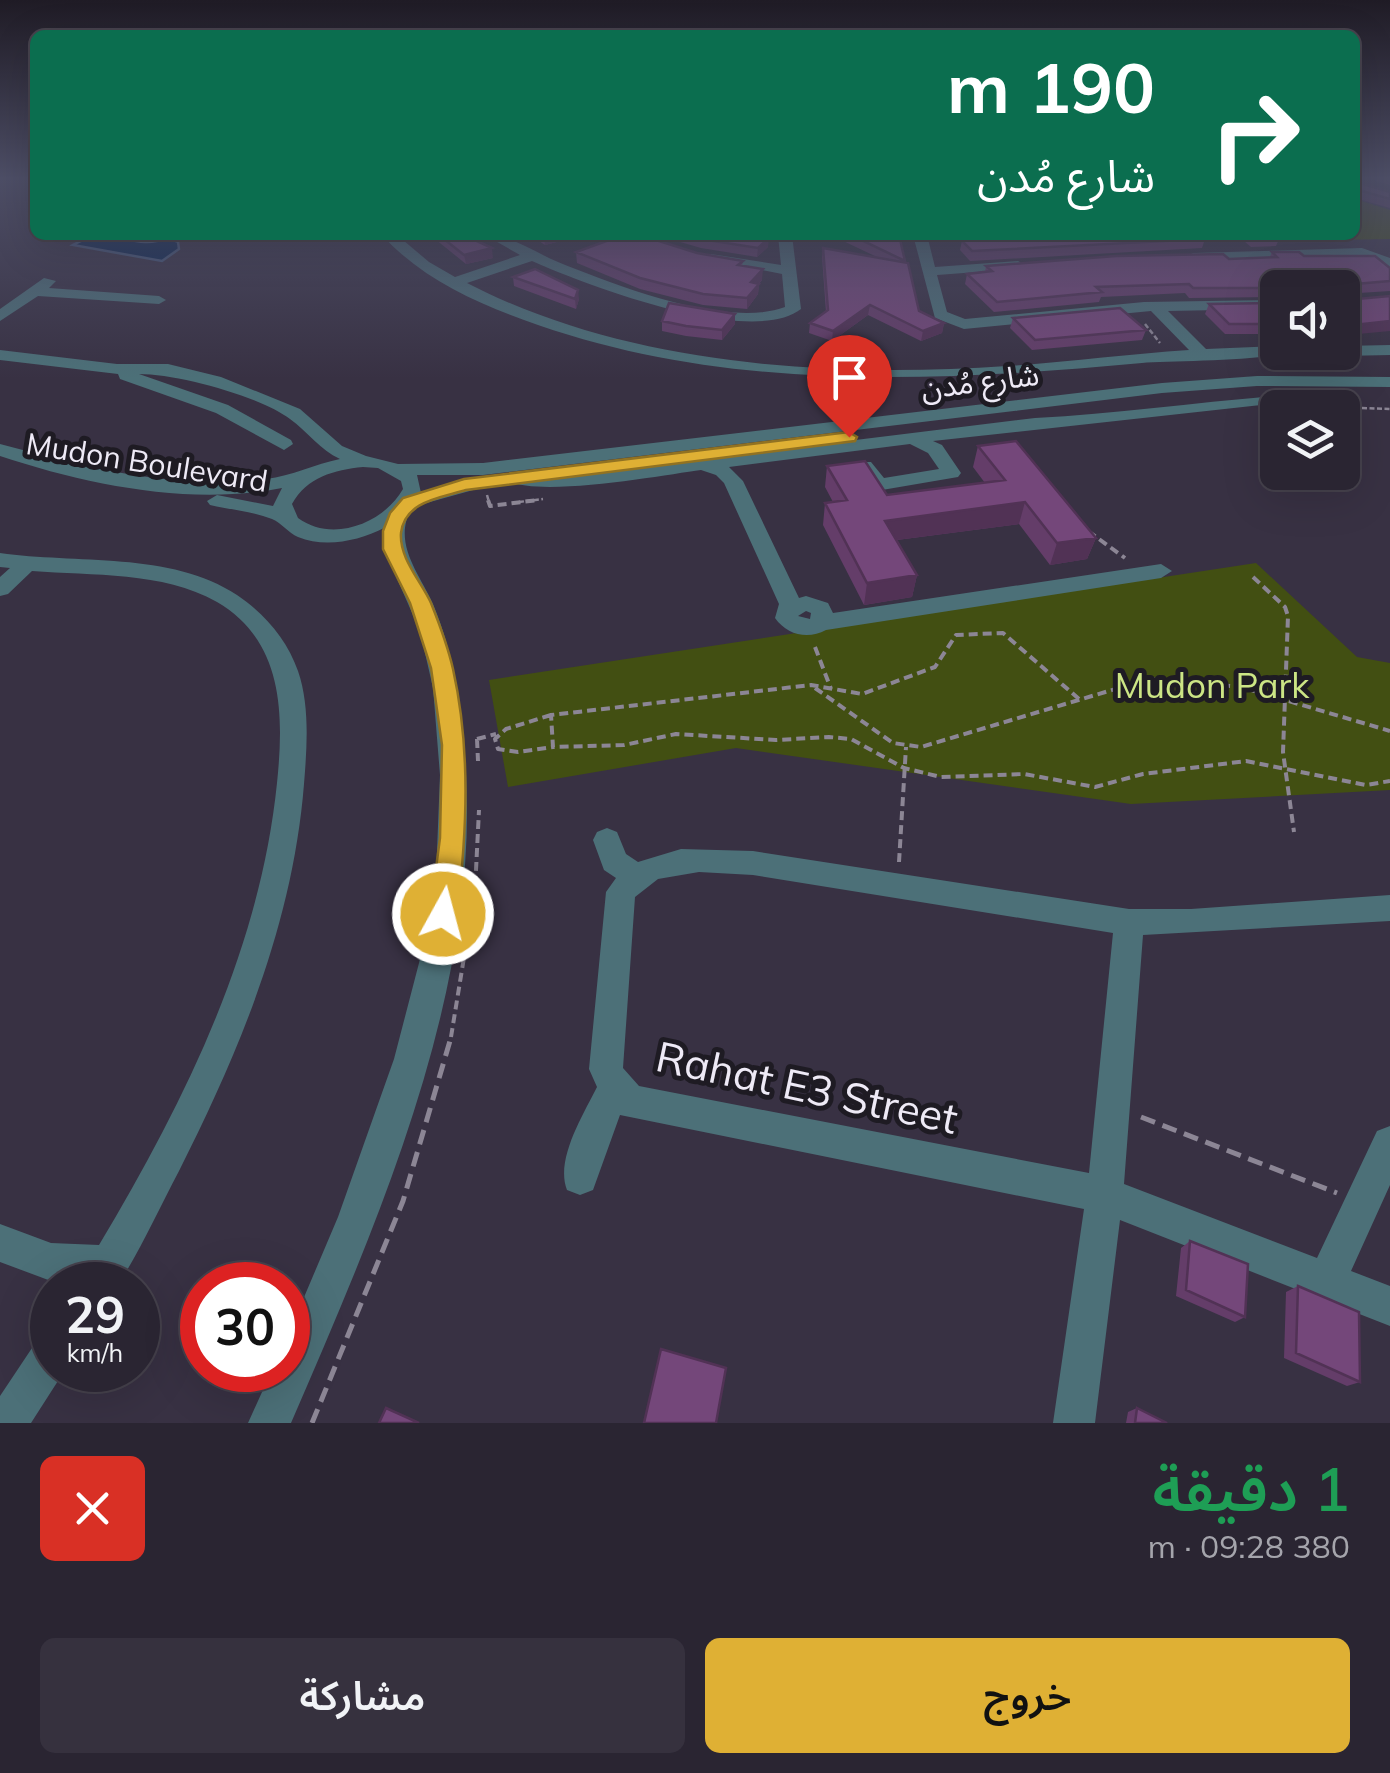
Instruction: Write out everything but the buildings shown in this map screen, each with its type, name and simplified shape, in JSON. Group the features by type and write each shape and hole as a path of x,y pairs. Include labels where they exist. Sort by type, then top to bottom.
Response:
{"street":[{"path":"400,245 432,272 527,316 614,341 772,366 946,374 1194,353 1260,354"},
{"path":"509,245 532,259 650,299 747,316 785,316 793,309 787,245"},
{"path":"922,245 940,314 954,322 1145,315 1260,305"},
{"path":"1220,245 1232,256"},
{"path":"1183,257 1346,252 1390,263"},
{"path":"698,256 789,270"},
{"path":"457,285 532,259"},
{"path":"927,272 1039,263"},
{"path":"0,316 51,280"},
{"path":"36,291 159,300"},
{"path":"1145,315 1194,353"},
{"path":"1360,353 1390,350"},
{"path":"0,355 117,369 168,369 244,391 294,413 328,445 363,461"},
{"path":"117,369 136,380 222,409 284,444"},
{"name":"شارع مُدن","path":"363,461 399,469 484,469 1209,383 1390,382"},
{"name":"شارع مُدن","path":"354,533 379,525 404,507 464,485 513,478 1181,396 1281,390 1390,395"},
{"path":"513,478 549,483 912,438 937,442 1270,399 1390,395"},
{"path":"864,466 879,484 951,473 937,442"},
{"path":"284,516 282,504 328,445"},
{"path":"745,459 733,470 733,481 791,605 806,602 820,608 824,618 815,626"},
{"path":"902,460 914,480"},
{"name":"Mudon Boulevard","path":"2,465 158,483 255,487 363,461"},
{"path":"701,464 717,468 733,481"},
{"name":"Mudon Boulevard","path":"2,465 113,493 246,504 284,516 293,526 310,533 354,533"},
{"path":"269,1423 362,1209 404,1090 438,951 453,838 453,745 442,668 420,603 392,549 392,531 413,489 410,478 399,469"},
{"path":"354,533 392,549"},
{"path":"0,589 13,562 191,582 253,618 275,649 294,691 290,822 276,891 249,985 190,1113 109,1262"},
{"path":"815,626 1152,572"},
{"path":"606,840 614,861 634,876 652,866 726,860 1130,922 1190,922 1390,908"},
{"name":"Rahat E3 Street","path":"634,876 621,892 618,909 606,1048 606,1068 614,1088 631,1102 1105,1195 1390,1306"},
{"path":"1074,1423 1105,1195 1130,922"},
{"path":"580,1177 594,1130 614,1088"},
{"path":"1327,1280 1390,1144"},
{"path":"0,1243 51,1262"},
{"path":"7,1423 30,1387"}],"path":[{"path":"1137,329 1145,315"},
{"path":"1143,333 1155,345 1160,343 1145,315"},
{"path":"1360,408 1390,409"},
{"path":"1088,530 1152,572"},
{"path":"1253,578 1285,608 1288,616 1282,698 1284,789 1294,832"},
{"path":"815,626 831,689"},
{"path":"1078,699 1003,633 987,631 956,635 935,667 862,694 811,685 551,715 506,729 495,739 498,749 508,751 624,745 676,734 776,740 828,737 851,739 904,768 962,778 1024,774 1095,786 1143,774 1246,760 1366,785 1390,782"},
{"path":"811,685 906,747 922,747 1149,679 1175,677 1282,698 1390,731"},
{"path":"551,715 553,746"},
{"path":"898,886 906,747"},
{"path":"1113,1107 1362,1203"}],"green space":[{"name":"Mudon Park","path":"1256,563 1357,657 1390,663 1390,790 1131,804 736,748 508,787 489,680"}],"water":[{"path":"75,245 178,245 162,261"}],"route":[{"path":"443,914 453,838 453,745 442,668 420,603 392,549 392,531 399,513 427,494 464,485 849,437"}]}
